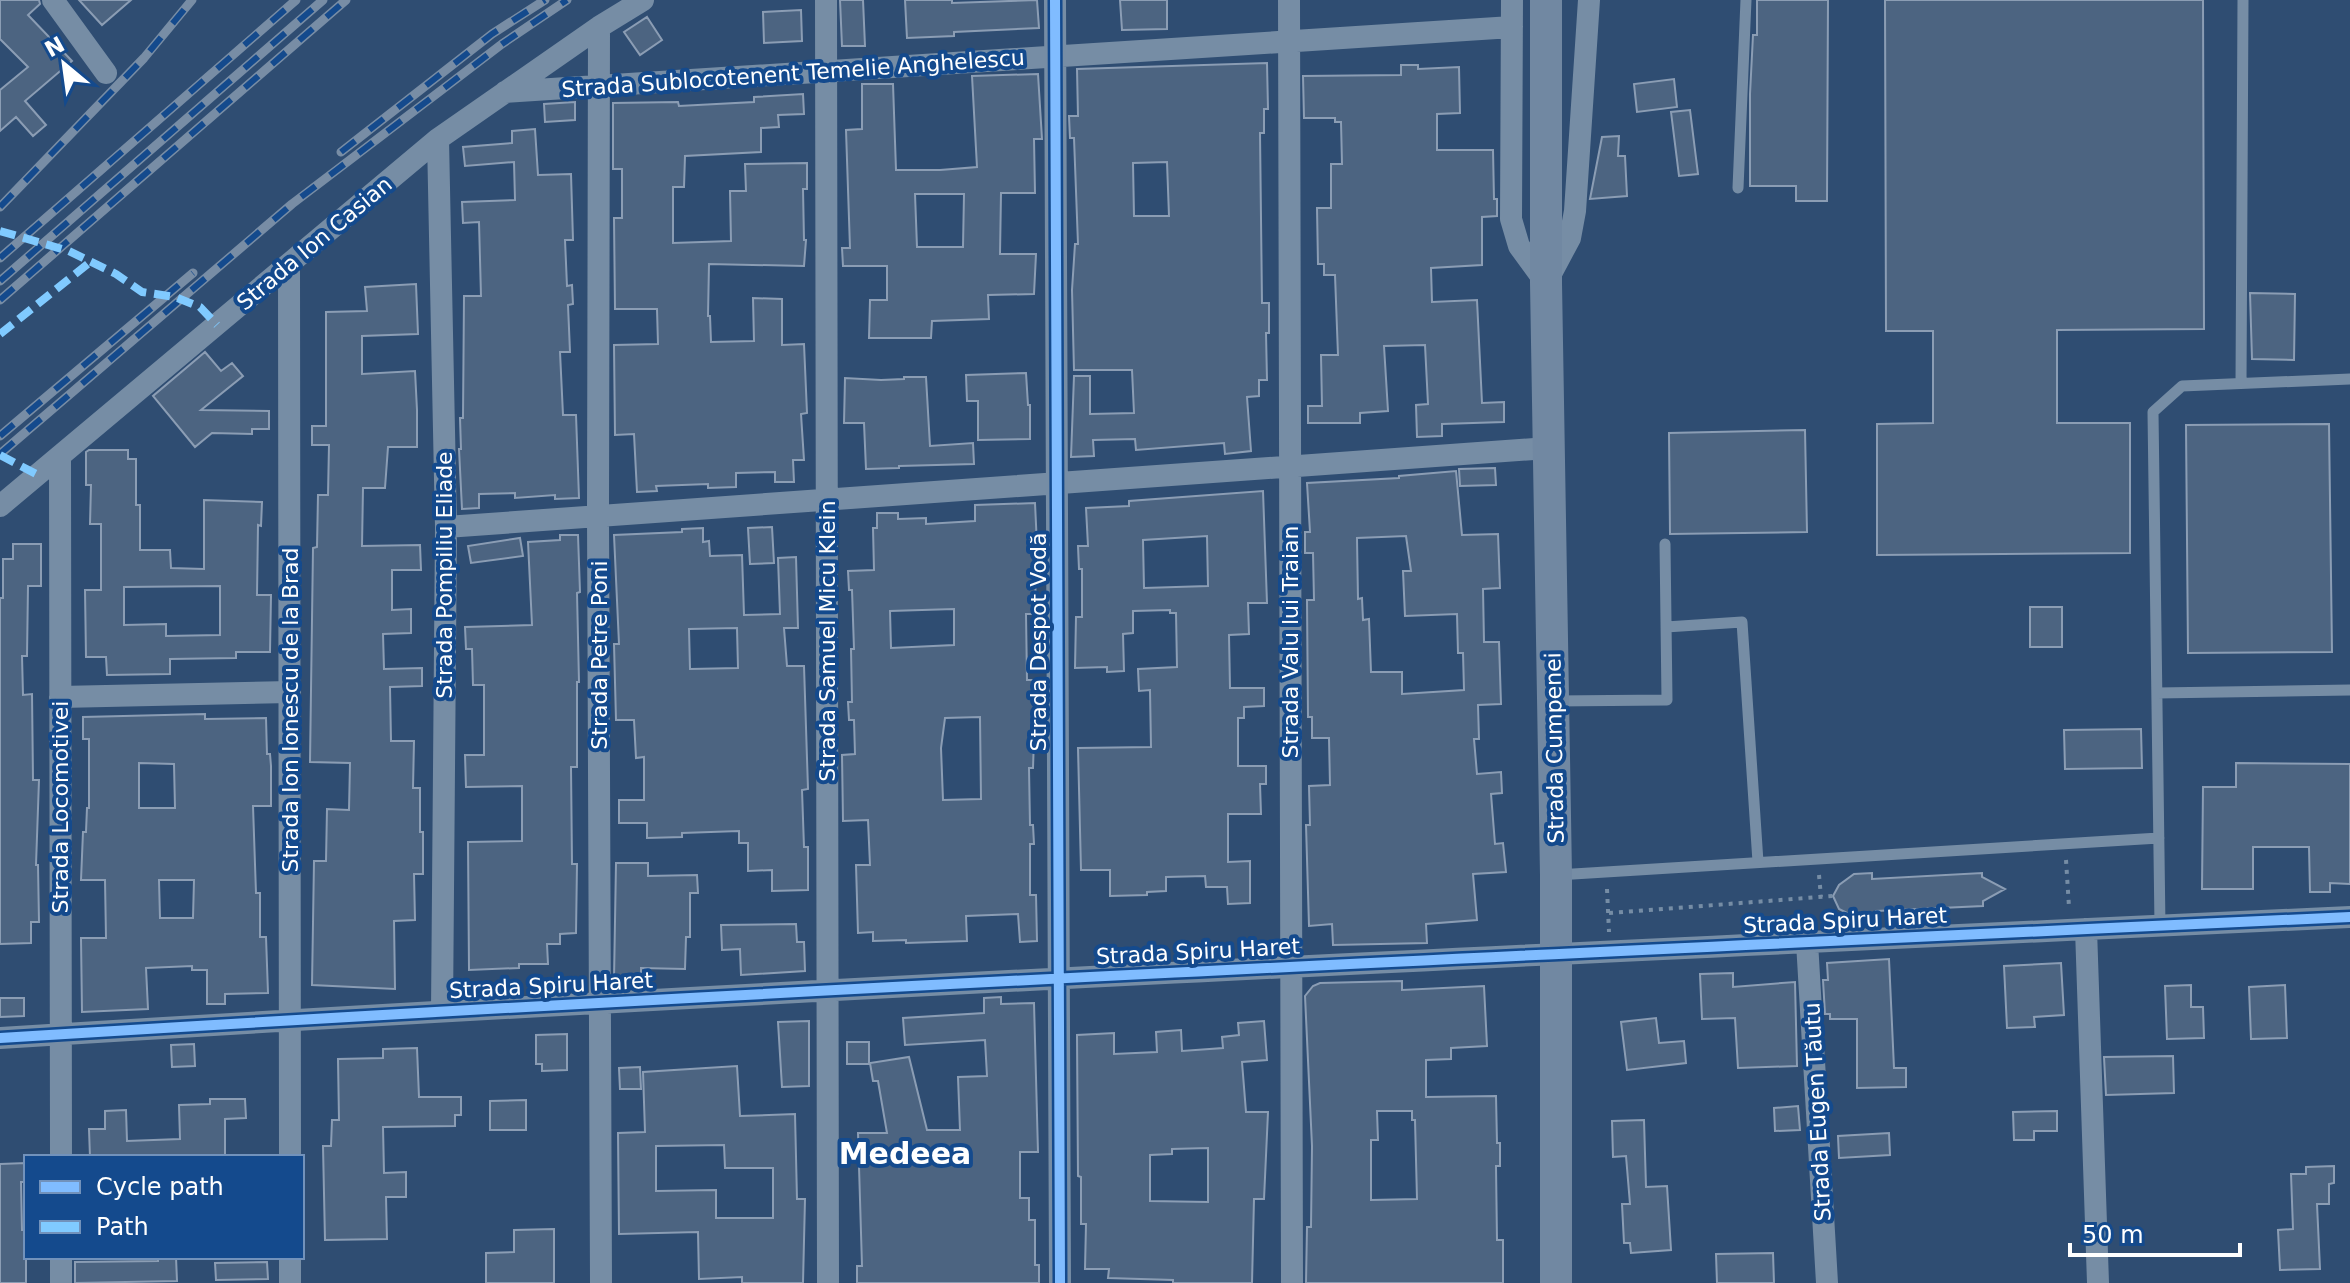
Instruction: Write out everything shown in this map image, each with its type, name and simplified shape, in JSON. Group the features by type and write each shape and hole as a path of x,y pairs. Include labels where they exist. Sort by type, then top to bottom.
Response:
{"main road":[{"name":"Strada Cumpenei","path":"1546,0 1546,283 1557,953 1556,1283"}],"street":[{"path":"53,0 106,73"},
{"name":"Strada Ion Casian","path":"0,506 438,139 643,0"},
{"name":"Strada Samuel Micu Klein","path":"826,0 828,1283"},
{"name":"Strada Despot Vodă","path":"1055,0 1060,1283"},
{"name":"Strada Valu lui Traian","path":"1289,0 1292,1283"},
{"path":"1512,0 1511,219 1519,246 1546,283 1570,238 1575,211 1589,0"},
{"name":"Strada Petre Poni","path":"599,27 601,1283"},
{"name":"Strada Sublocotenent Temelie Anghelescu","path":"505,92 1512,27"},
{"name":"Strada Pompiliu Eliade","path":"438,139 446,527 442,1011"},
{"name":"Strada Ion Ionescu de la Brad","path":"289,264 290,1155"},
{"path":"446,527 1548,448"},
{"name":"Strada Locomotivei","path":"60,456 61,1155"},
{"path":"60,697 290,692"},
{"name":"Strada Spiru Haret","path":"0,1038 290,1019 1291,966 2350,917"},
{"path":"2078,929 2098,1283"},
{"name":"Strada Eugen Tăutu","path":"1807,942 1827,1283"},
{"path":"61,1259 61,1283"},
{"path":"290,1259 290,1283"}],"lane":[{"path":"1738,188 1746,0"},
{"path":"2241,383 2243,0"},
{"path":"2160,926 2153,412 2182,386 2350,379"},
{"path":"1554,701 1667,700 1665,544"},
{"path":"1666,627 1742,622 1758,862"},
{"path":"2157,693 2350,690"},
{"path":"1556,875 2159,838"}],"path":[{"path":"2065,843 2078,929"},
{"path":"1607,872 1610,951"},
{"path":"1609,913 1833,896"}],"building":[{"path":"0,0 39,0 40,4 28,15 72,61 25,101 46,125 33,136 16,117 0,131 0,90 28,67 0,39"},
{"path":"79,0 131,0 102,25"},
{"path":"840,0 863,0 865,46 842,46"},
{"path":"905,0 952,0 952,3 1037,0 1039,28 954,32 954,36 907,38"},
{"path":"1120,0 1167,0 1167,29 1122,30"},
{"path":"1757,0 1828,0 1827,201 1796,201 1796,186 1750,186 1750,94 1753,35 1757,35"},
{"path":"1885,0 2203,0 2204,329 2057,330 2057,423 2130,423 2130,553 1877,555 1877,424 1933,423 1933,331 1886,331"},
{"path":"801,10 802,41 764,43 763,12"},
{"path":"647,17 662,40 640,55 624,32"},
{"path":"1267,63 1268,109 1264,109 1264,133 1260,133 1262,303 1269,303 1269,333 1266,333 1267,380 1259,380 1259,396 1247,397 1251,451 1225,454 1224,443 1136,450 1135,439 1093,440 1094,456 1071,457 1074,376 1090,376 1090,414 1134,413 1132,370 1074,370 1072,290 1075,244 1078,244 1074,138 1070,138 1069,116 1078,116 1077,69","holes":["1167,162 1169,216 1134,216 1133,163"]},
{"path":"1401,65 1418,65 1418,69 1459,67 1460,113 1437,114 1437,150 1493,150 1497,216 1482,217 1482,265 1431,268 1432,302 1477,300 1482,403 1504,402 1504,422 1442,424 1442,436 1417,437 1416,405 1428,404 1425,345 1384,346 1388,411 1360,413 1360,423 1308,423 1308,406 1322,406 1321,355 1338,355 1335,275 1324,275 1324,264 1318,264 1317,208 1331,208 1331,164 1342,164 1341,122 1335,122 1335,118 1304,118 1303,76 1401,75"},
{"path":"1038,74 1042,139 1034,139 1035,193 1001,193 1000,254 1036,254 1034,294 988,295 989,319 932,321 931,338 869,338 870,300 887,300 887,266 843,266 842,248 850,248 846,130 862,129 862,84 893,84 896,170 940,170 977,167 972,76","holes":["915,194 964,194 963,247 917,247"]},
{"path":"1674,79 1677,107 1637,112 1634,84"},
{"path":"803,94 804,114 778,115 779,127 761,128 761,152 685,156 684,187 673,187 673,243 731,241 730,191 746,191 745,164 807,163 807,189 803,189 804,266 709,264 708,316 711,342 754,341 753,298 782,299 782,345 804,344 807,413 801,414 804,460 793,460 794,482 775,482 775,472 736,473 736,487 708,488 708,484 656,486 657,491 637,492 634,434 615,435 614,345 658,344 657,309 615,309 614,218 622,218 622,169 613,169 613,103 678,102 679,106 754,102 754,97"},
{"path":"575,102 575,120 545,122 544,104"},
{"path":"1690,110 1698,174 1679,176 1671,112"},
{"path":"535,129 538,175 571,174 573,240 565,240 567,286 572,285 573,304 568,305 570,352 560,352 563,415 576,415 579,498 555,499 555,495 515,498 515,493 479,494 479,508 462,509 459,449 460,418 463,418 464,296 481,296 479,222 463,223 462,202 515,200 514,162 465,166 463,147 512,143 512,131"},
{"path":"1619,136 1618,156 1625,156 1627,196 1590,199 1602,137"},
{"path":"416,284 418,334 362,336 362,374 415,371 417,447 388,447 385,488 363,488 362,546 420,545 421,570 392,570 392,610 411,609 411,633 383,634 384,669 422,668 422,686 390,687 391,741 414,741 413,788 420,788 423,874 414,874 415,920 394,921 395,989 312,985 314,861 326,861 327,809 349,810 350,763 310,762 313,548 317,547 318,495 328,495 329,445 312,445 312,426 326,426 326,312 367,311 365,287"},
{"path":"2250,293 2295,294 2294,360 2252,359"},
{"path":"205,352 221,371 232,363 243,376 201,410 269,411 269,429 252,429 252,434 212,433 195,447 153,396"},
{"path":"1026,373 1030,439 978,440 978,401 967,401 966,375"},
{"path":"926,377 930,446 973,443 974,464 866,469 864,423 844,423 845,378 881,380"},
{"path":"2329,424 2332,652 2188,653 2186,425"},
{"path":"1805,430 1807,532 1670,534 1669,433"},
{"path":"128,450 128,459 136,459 140,550 170,550 171,568 204,569 204,500 262,502 261,526 258,525 257,595 271,595 270,652 236,652 236,658 170,659 170,674 107,675 106,657 86,657 85,590 101,590 101,524 90,524 91,485 86,485 86,452","holes":["220,586 220,635 166,636 166,624 124,625 124,587"]},
{"path":"1495,468 1496,485 1460,486 1459,469"},
{"path":"1456,471 1462,535 1498,534 1500,588 1483,589 1484,642 1499,642 1501,704 1478,705 1479,739 1474,739 1477,774 1501,772 1502,793 1491,794 1495,844 1503,843 1506,872 1473,874 1477,920 1426,924 1427,943 1333,945 1332,924 1309,926 1306,825 1310,825 1309,786 1330,785 1329,738 1312,738 1312,717 1308,717 1307,600 1314,600 1313,553 1305,553 1305,532 1310,532 1307,483","holes":["1406,536 1411,571 1403,571 1405,616 1457,614 1458,653 1463,653 1464,690 1402,694 1402,672 1371,672 1369,619 1363,620 1362,598 1358,599 1357,538"]},
{"path":"1263,491 1267,603 1248,603 1249,634 1229,635 1230,688 1264,688 1264,706 1244,707 1244,718 1238,718 1238,766 1266,766 1266,784 1260,784 1261,814 1228,814 1228,862 1250,861 1250,903 1228,904 1227,887 1206,887 1205,876 1166,877 1166,891 1110,896 1110,870 1081,870 1078,748 1151,747 1150,690 1139,691 1138,669 1177,667 1176,613 1170,613 1170,610 1133,611 1133,633 1123,634 1124,671 1107,672 1107,667 1075,668 1076,617 1082,617 1082,569 1079,569 1078,546 1088,546 1086,508 1129,506 1129,501","holes":["1207,536 1208,586 1144,588 1143,540"]},
{"path":"1035,503 1038,567 1035,567 1036,614 1026,614 1027,680 1036,680 1033,768 1029,768 1030,825 1033,825 1034,844 1030,844 1030,895 1036,895 1037,941 1020,942 1018,914 966,916 967,941 873,941 873,932 858,933 856,865 870,865 868,820 843,821 842,755 855,754 854,720 849,720 848,702 852,702 851,649 854,649 852,590 849,590 848,571 874,570 873,528 877,528 877,513 898,513 898,519 926,518 926,524 975,521 975,505","holes":["954,609 954,645 891,648 890,611","980,717 981,799 943,800 941,748 945,718"]},
{"path":"772,527 774,563 750,564 748,528"},
{"path":"703,528 703,542 709,541 710,556 742,555 744,615 780,614 778,558 796,557 798,628 784,628 787,666 804,666 808,789 802,790 804,847 808,847 808,890 772,891 772,870 748,871 748,843 739,843 739,831 647,838 647,823 619,823 619,800 644,800 644,757 636,758 634,720 616,720 614,644 619,644 614,535 682,532 682,529","holes":["737,628 738,668 690,669 689,629"]},
{"path":"560,535 578,535 577,767 571,767 572,864 577,864 576,933 560,934 560,944 547,944 548,964 469,970 468,842 522,841 522,786 466,787 465,755 484,755 484,685 473,685 472,649 466,649 465,627 532,625 528,542 560,540"},
{"path":"520,538 523,556 471,563 468,546"},
{"path":"13,544 41,544 41,586 28,586 27,656 22,656 23,695 32,694 33,780 39,780 36,865 39,922 31,922 31,943 0,944 0,598 3,598 3,559 13,559"},
{"path":"2030,607 2062,607 2062,647 2030,647"},
{"path":"205,714 205,719 266,718 271,806 253,806 256,893 260,893 260,937 266,937 268,993 225,994 225,1004 207,1004 207,970 192,970 192,966 146,968 148,1009 82,1012 81,938 106,938 105,880 81,880 83,832 86,832 89,808 89,739 83,739 83,717","holes":["139,763 174,764 175,808 139,808","159,880 194,880 193,918 160,918"]},
{"path":"2141,729 2142,768 2065,769 2064,730"},
{"path":"2236,763 2350,764 2350,884 2330,883 2330,892 2310,892 2309,847 2253,847 2253,889 2202,889 2203,787 2236,787"},
{"path":"616,863 648,863 648,876 697,875 698,893 690,893 690,937 686,937 685,969 641,968 641,980 614,980"},
{"path":"1872,873 1872,879 1982,873 1982,877 2005,889 1983,901 1983,906 1876,911 1876,915 1853,916 1839,909 1833,896 1839,885 1854,874"},
{"path":"796,924 797,942 804,942 805,971 741,975 740,949 722,950 721,925"},
{"path":"1889,959 1894,1068 1906,1068 1906,1087 1857,1088 1857,1019 1830,1019 1830,1014 1825,1014 1823,980 1828,980 1827,963"},
{"path":"2061,963 2064,1015 2034,1017 2035,1027 2007,1028 2004,966"},
{"path":"1733,973 1733,987 1795,982 1797,1066 1738,1068 1735,1018 1702,1019 1700,974"},
{"path":"1402,981 1402,990 1484,986 1487,1046 1451,1048 1451,1059 1426,1060 1426,1097 1496,1096 1497,1143 1500,1143 1500,1166 1496,1166 1497,1240 1503,1240 1503,1283 1306,1283 1307,1227 1311,1227 1312,1146 1305,996 1320,983","holes":["1377,1111 1412,1111 1412,1120 1415,1120 1417,1199 1371,1200 1371,1140 1378,1140"]},
{"path":"2191,985 2191,1007 2203,1007 2204,1038 2167,1039 2165,986"},
{"path":"2285,985 2287,1038 2251,1039 2249,987"},
{"path":"1001,997 1001,1004 1034,1003 1038,1152 1020,1152 1020,1198 1029,1198 1029,1220 1035,1220 1035,1265 1039,1265 1039,1283 857,1283 857,1266 862,1266 858,1133 887,1133 878,1081 873,1081 870,1063 909,1057 927,1130 960,1130 958,1077 987,1076 985,1040 905,1045 903,1018 984,1013 984,998"},
{"path":"0,998 24,998 24,1016 0,1017"},
{"path":"1656,1018 1659,1043 1684,1041 1686,1063 1627,1070 1621,1022"},
{"path":"809,1021 809,1086 782,1087 778,1022"},
{"path":"1264,1021 1267,1060 1242,1062 1246,1112 1268,1112 1264,1199 1254,1199 1252,1283 1173,1283 1173,1280 1108,1278 1109,1269 1085,1269 1086,1224 1081,1224 1081,1177 1078,1176 1077,1035 1114,1033 1114,1054 1157,1052 1156,1032 1181,1030 1182,1051 1223,1048 1222,1037 1239,1035 1238,1023","holes":["1208,1148 1208,1202 1150,1201 1150,1155 1172,1154 1172,1149"]},
{"path":"567,1034 567,1070 542,1071 542,1064 536,1064 536,1035"},
{"path":"847,1042 869,1042 869,1064 847,1064"},
{"path":"194,1044 195,1066 172,1067 171,1045"},
{"path":"417,1048 419,1097 461,1097 461,1115 455,1115 455,1126 383,1127 384,1173 406,1172 406,1197 386,1197 387,1239 325,1240 323,1146 331,1146 332,1120 339,1120 338,1059 383,1058 383,1049"},
{"path":"2173,1056 2174,1093 2106,1095 2104,1057"},
{"path":"737,1066 740,1116 795,1114 797,1199 805,1199 803,1283 742,1283 742,1277 699,1279 698,1232 619,1234 618,1133 645,1132 643,1072","holes":["724,1145 725,1168 773,1168 773,1218 716,1218 716,1190 656,1191 656,1146"]},
{"path":"640,1067 641,1089 620,1089 619,1068"},
{"path":"210,1099 245,1099 246,1118 225,1119 225,1155 90,1155 89,1129 105,1129 105,1111 126,1110 127,1141 180,1139 179,1105 210,1104"},
{"path":"526,1100 526,1130 490,1130 490,1101"},
{"path":"1798,1106 1800,1130 1775,1131 1774,1108"},
{"path":"2057,1111 2057,1131 2034,1131 2034,1140 2014,1140 2013,1112"},
{"path":"1644,1120 1646,1187 1667,1186 1671,1250 1631,1253 1630,1243 1624,1243 1622,1204 1630,1204 1626,1156 1613,1157 1612,1121"},
{"path":"1889,1133 1890,1155 1839,1158 1838,1136"},
{"path":"24,1163 24,1182 21,1182 26,1283 0,1283 0,1164"},
{"path":"2334,1166 2334,1183 2329,1184 2329,1204 2317,1204 2320,1269 2280,1270 2278,1230 2293,1229 2291,1174 2306,1174 2306,1167"},
{"path":"554,1229 554,1283 486,1283 486,1253 514,1252 514,1230"},
{"path":"1773,1253 1774,1283 1717,1283 1716,1254"},
{"path":"176,1259 177,1281 75,1283 75,1262"},
{"path":"267,1262 268,1279 216,1280 215,1263"}],"railway":[{"path":"0,207 144,58 192,0"},
{"path":"0,258 296,0"},
{"path":"0,281 323,0"},
{"path":"0,300 346,0"},
{"path":"341,152 492,34 545,0"},
{"path":"0,454 292,204 502,44 567,0"},
{"path":"0,436 193,273"}],"marked path":[{"path":"0,231 69,251 116,274 142,292 175,297 200,307 217,325"},
{"path":"0,334 89,263"},
{"path":"0,455 38,475"}],"cycle path":[{"path":"1055,0 1060,1283"},
{"path":"0,1038 881,988 2350,917"}],"district":[{"name":"Medeea","path":"905,1154"}]}
